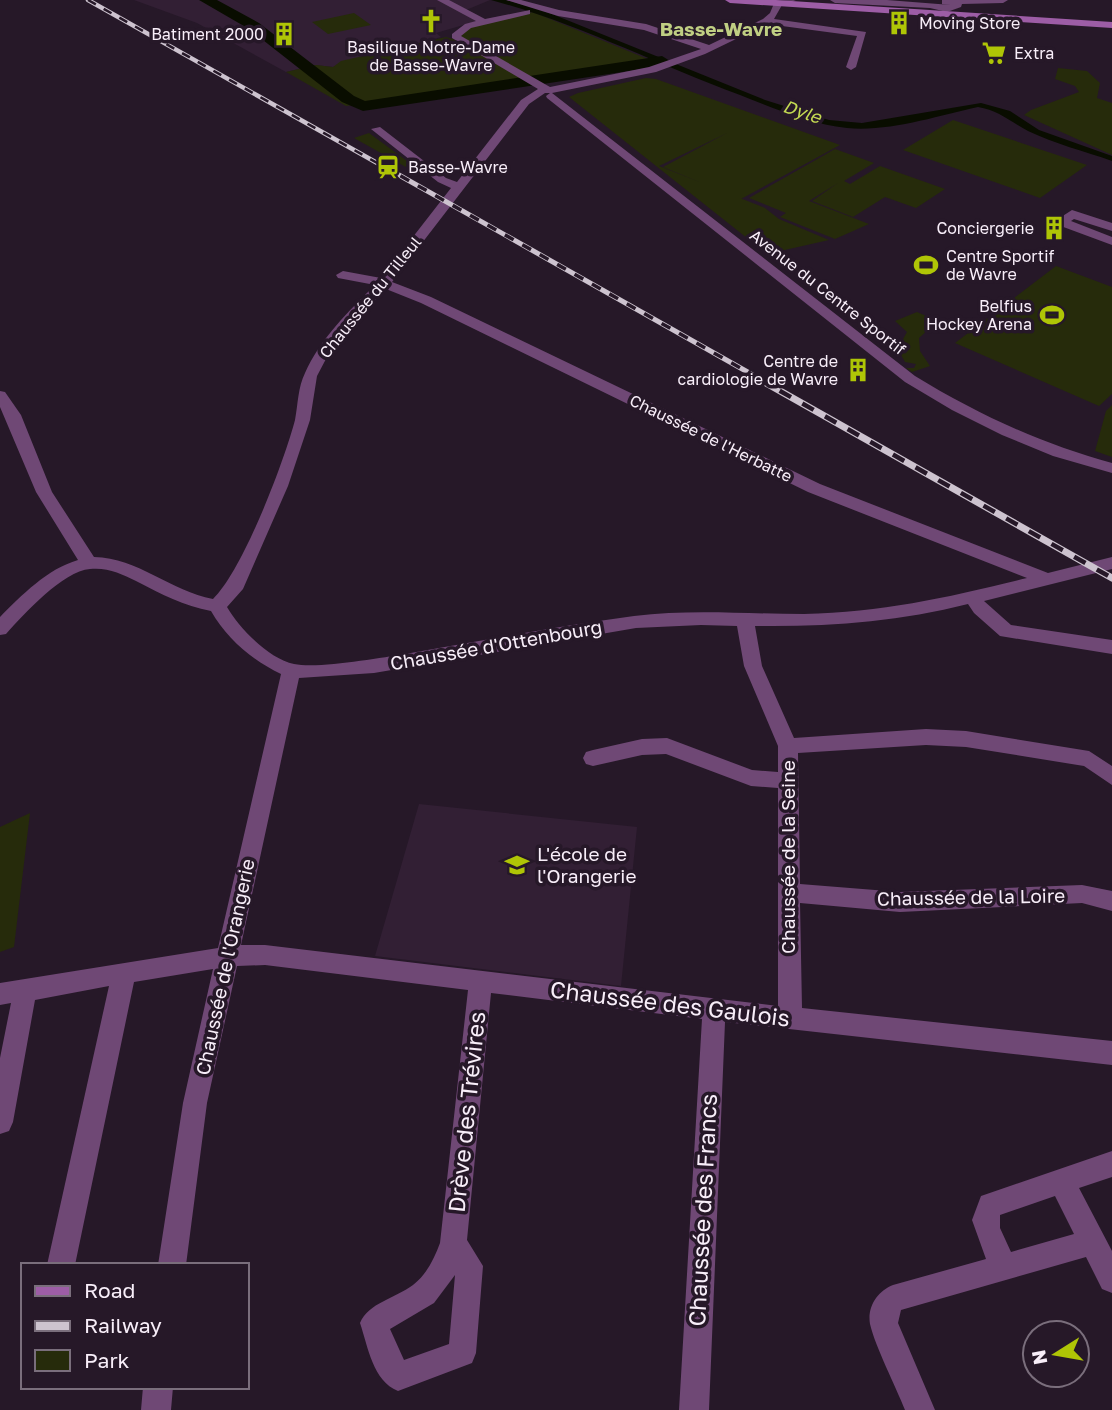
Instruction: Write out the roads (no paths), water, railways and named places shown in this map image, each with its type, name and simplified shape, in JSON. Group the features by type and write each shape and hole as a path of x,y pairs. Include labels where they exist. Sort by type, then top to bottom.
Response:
{"main road":[{"path":"730,0 958,8 1112,24"}],"street":[{"path":"442,0 484,22 527,12"},
{"path":"515,0 558,13 646,27 709,48"},
{"path":"544,89 664,66 766,21 774,14 778,3 791,0"},
{"path":"835,0 930,5 947,9 1003,0"},
{"path":"915,0 958,8"},
{"path":"766,21 863,34 851,67"},
{"name":"Avenue du Centre Sportif","path":"484,22 456,33 457,39 544,89 910,379 971,416 1018,437 1112,468"},
{"name":"Chaussée du Tilleul","path":"217,606 234,589 281,486 300,428 306,388 315,365 331,341 384,283 525,102 544,89"},
{"path":"376,129 442,180 458,187"},
{"path":"1112,227 1072,214 1062,222 1112,241"},
{"name":"Chaussée de l'Herbatte","path":"343,275 384,283 426,300 814,488 1045,578"},
{"path":"0,395 12,415 44,492 89,563"},
{"path":"0,629 45,588 67,572 89,563 117,568 190,600 217,606 227,623 266,659 291,671"},
{"path":"1045,578 1112,564"},
{"name":"Chaussée d'Ottenbourg","path":"291,671 374,666 636,622 671,619 826,620 887,615 1045,578"},
{"path":"972,597 979,609 1006,631 1112,647"},
{"name":"Chaussée de la Seine","path":"745,620 753,666 788,746 790,1018"},
{"name":"Chaussée de l'Orangerie","path":"172,1263 195,1103 291,671"},
{"path":"788,746 926,737 966,739 1089,759 1112,777"},
{"path":"593,758 642,747 667,746 751,778 788,781"},
{"name":"Chaussée de la Loire","path":"788,892 900,902 1082,894 1112,901"},
{"name":"Chaussée des Gaulois","path":"0,994 229,956 265,955 714,1010 1112,1053"},
{"path":"61,1263 124,973"},
{"name":"Drève des Trévires","path":"453,1242 469,1266 462,1353 398,1377 388,1363 374,1323 419,1299 434,1286 447,1264 453,1242 481,981"},
{"path":"0,1122 24,996 28,991"},
{"name":"Chaussée des Francs","path":"694,1410 714,1010"},
{"path":"1004,1266 985,1225 985,1213 990,1205 1112,1164"},
{"path":"1061,1181 1112,1279"},
{"path":"920,1410 884,1323 885,1308 893,1299 1093,1242"},
{"path":"156,1410 158,1389"}],"water":[{"name":"Dyle","path":"491,0 506,0 542,10 765,100 829,120 862,123 981,103 1010,111 1039,130 1112,156 1112,161 1038,136 998,114 978,107 879,128 847,128 819,123 765,105 554,20"}],"waterway":[{"path":"206,0 254,26 348,99 363,106 662,61"}],"railway":[{"path":"88,0 386,168"},
{"path":"383,166 760,379"},
{"path":"757,378 1112,578"}],"place":[{"name":"Basilique Notre-Dame de Basse-Wavre","path":"431,21"},
{"name":"Moving Store","path":"899,23"},
{"name":"Batiment 2000","path":"284,34"},
{"name":"Extra","path":"994,53"},
{"name":"Basse-Wavre","path":"388,167"},
{"name":"Conciergerie","path":"1054,228"},
{"name":"Centre Sportif de Wavre","path":"926,265"},
{"name":"Belfius Hockey Arena","path":"1052,315"},
{"name":"Centre de cardiologie de Wavre","path":"858,370"},
{"name":"L'école de l'Orangerie","path":"517,865"}],"district":[{"name":"Basse-Wavre","path":"721,29"}]}
